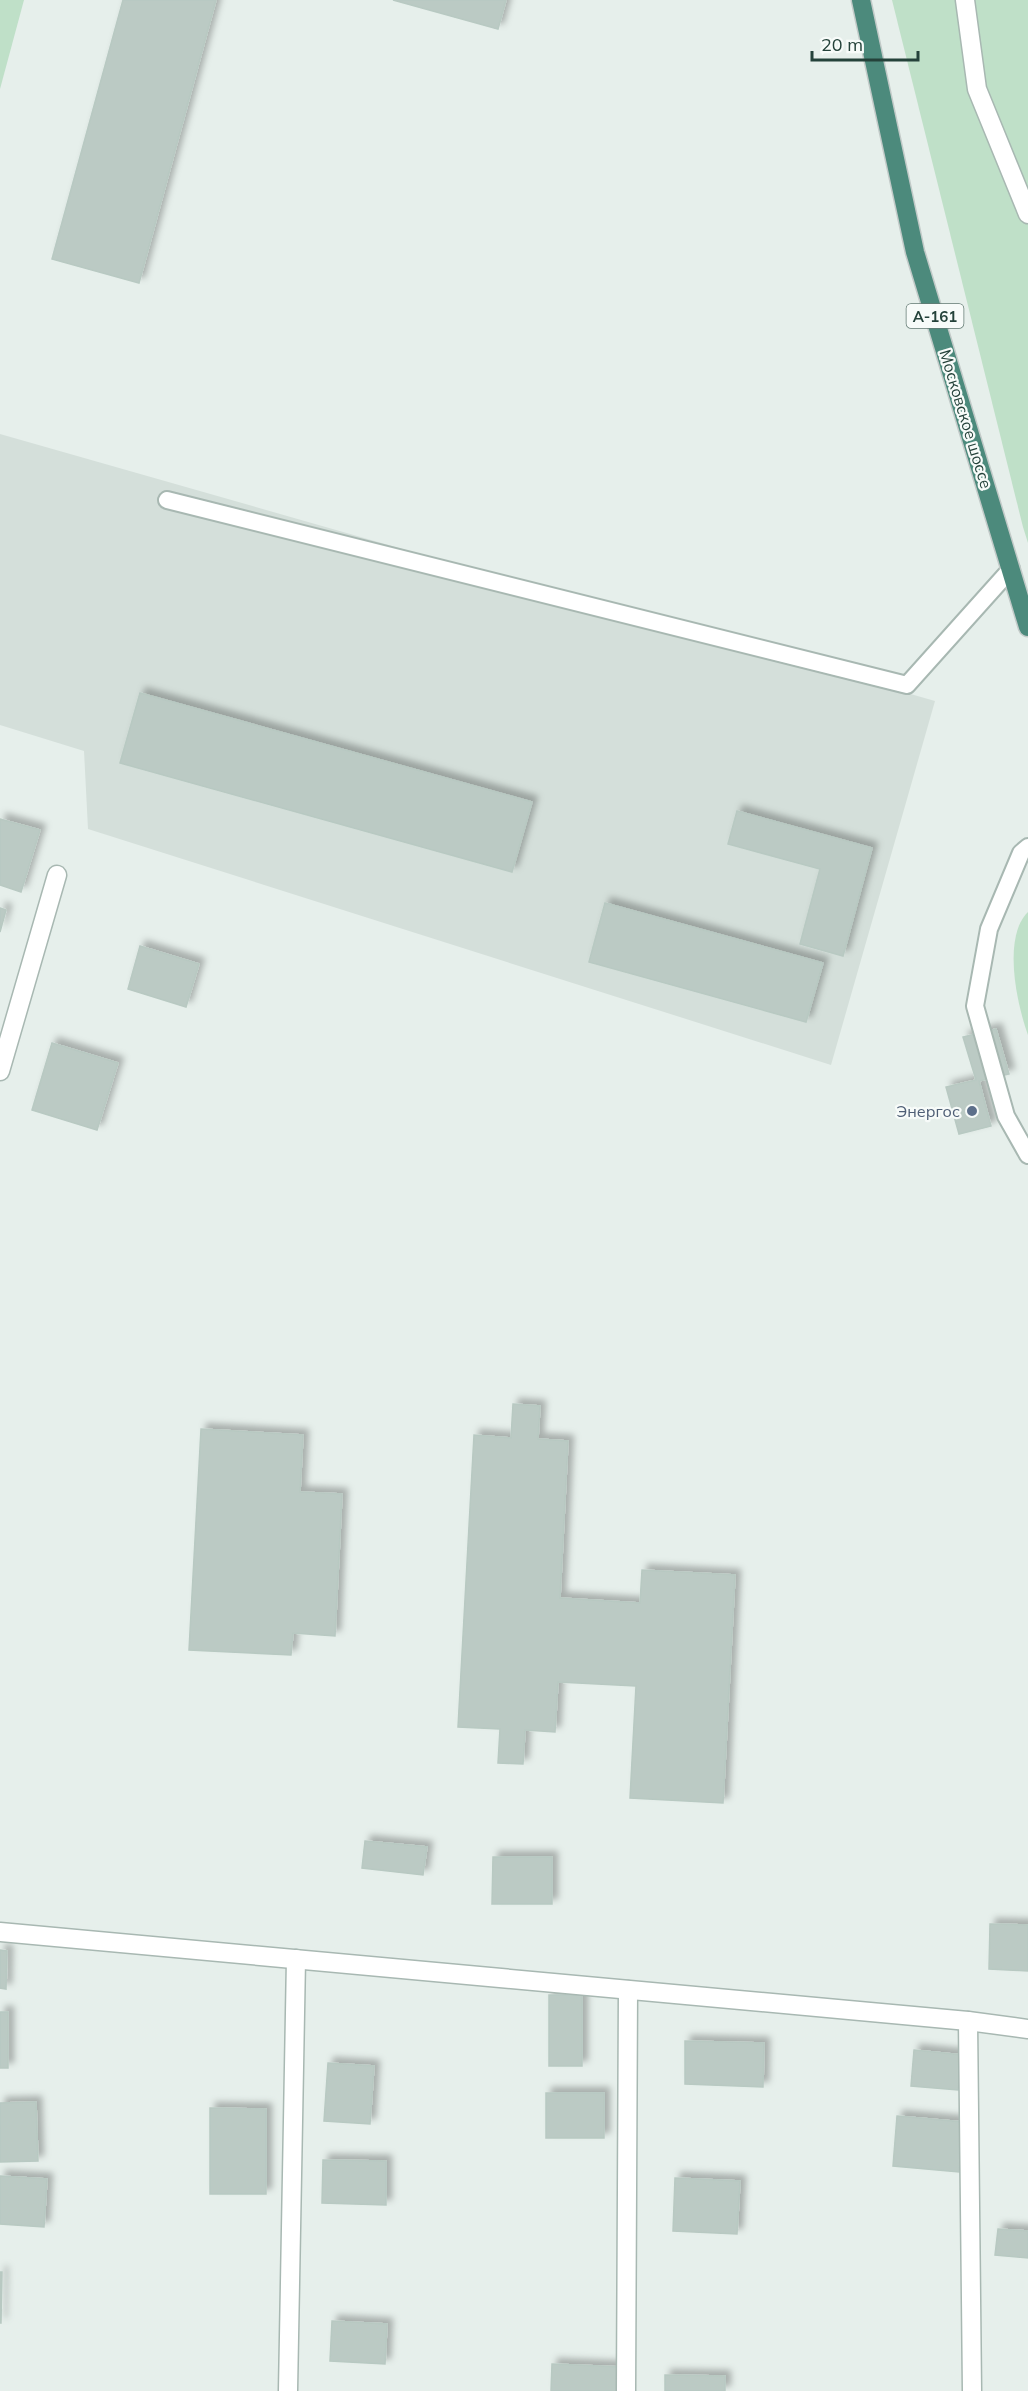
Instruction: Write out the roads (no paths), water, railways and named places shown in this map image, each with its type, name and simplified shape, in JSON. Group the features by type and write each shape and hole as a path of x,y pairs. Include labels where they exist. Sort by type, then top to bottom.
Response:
{"highway":[{"name":"Московское шоссе","path":"861,0 915,252 1028,627"}],"street":[{"path":"964,0 977,89 1028,214"},
{"path":"0,1071 57,875"},
{"path":"0,1932 968,2021 1028,2029"},
{"path":"288,2391 296,1959"},
{"path":"627,2391 628,1990"},
{"path":"968,2021 972,2391"}],"lane":[{"path":"166,500 908,685 1011,569"},
{"path":"1028,847 1021,853 989,929 975,1006 1006,1116 1028,1155"}],"place":[{"name":"Энергос","path":"972,1111"}]}
